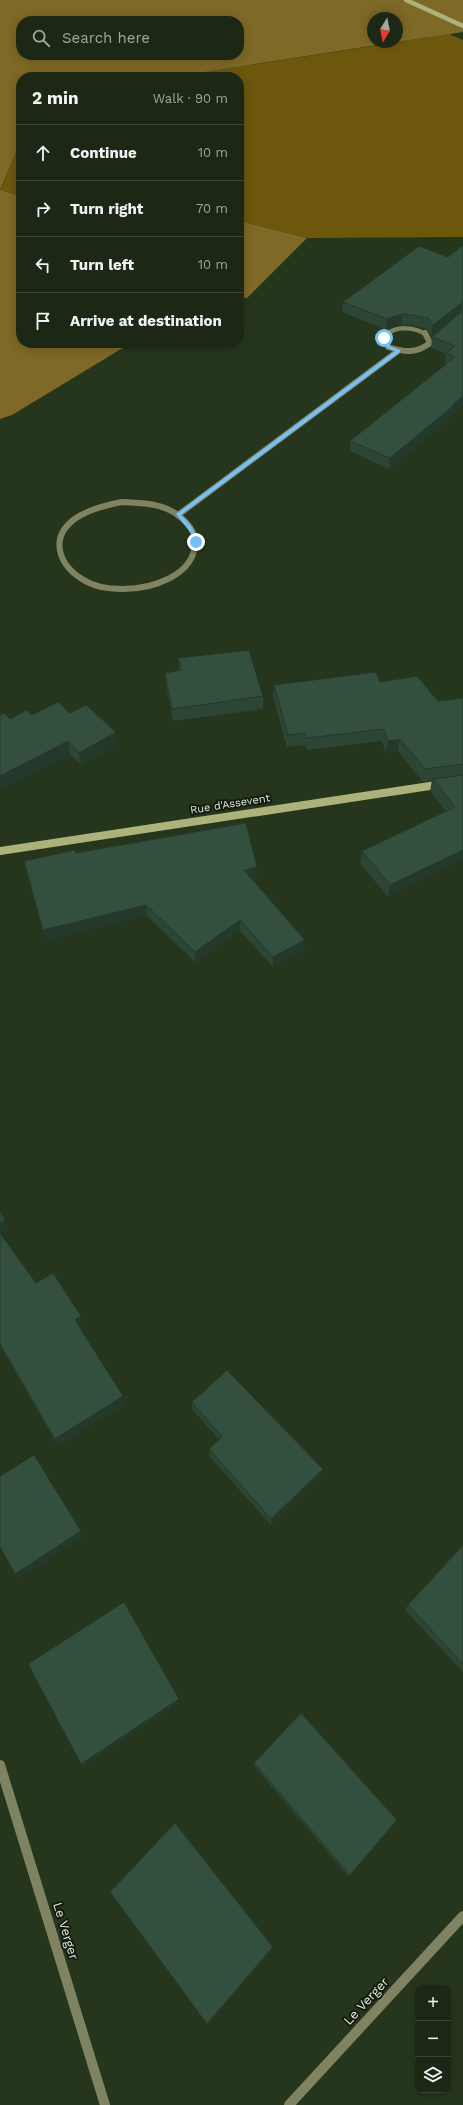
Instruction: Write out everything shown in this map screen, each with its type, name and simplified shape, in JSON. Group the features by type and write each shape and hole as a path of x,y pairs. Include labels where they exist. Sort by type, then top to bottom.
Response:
{"street":[{"path":"406,0 463,26"},
{"path":"430,342 425,333 409,328 392,330 384,338 388,347 404,353 421,351 435,338"},
{"path":"178,515 398,351"},
{"path":"122,502 142,503 162,507 178,515 194,532 196,542 194,553 189,563 180,572 165,581 147,587 127,589 107,588 89,583 74,574 63,562 59,549 61,535 70,523 84,513 102,506 122,502"},
{"name":"Rue d'Assevent","path":"0,851 463,781"},
{"name":"Le Verger","path":"0,1765 105,2105"},
{"name":"Le Verger","path":"289,2105 463,1916"}],"shaded area":[{"path":"0,0 463,0 463,32 403,41 403,12 367,12 367,47 205,72 16,72 16,153 0,190"},
{"path":"449,34 463,40 463,237 307,238 244,222 244,72 205,72 367,47 367,48 403,48 403,41"},
{"path":"16,153 16,196 0,191"},
{"path":"0,190 16,195 16,348 123,348 12,415 0,419"},
{"path":"244,222 307,238 247,298 244,298"}],"building":[{"path":"463,245 463,302 433,325 428,318 413,315 402,314 387,319 343,302 419,246 448,257"},
{"path":"463,310 463,396 390,458 350,441 455,357 447,353 455,346 432,337"},
{"path":"249,650 263,696 172,709 165,673 181,670 178,658"},
{"path":"376,672 380,682 417,676 438,701 463,698 463,764 425,769 400,739 388,741 384,729 307,738 305,733 288,735 274,685"},
{"path":"58,702 70,713 86,705 116,732 79,753 68,741 0,776 0,715 4,713 10,719 27,710 32,715"},
{"path":"463,775 463,850 390,885 362,851 455,807 433,779"},
{"path":"246,823 257,867 244,870 305,940 273,957 240,920 195,952 146,905 43,930 24,861 75,850 76,853"},
{"path":"0,1212 5,1220 0,1223"},
{"path":"0,1233 36,1283 53,1273 81,1316 75,1320 123,1396 55,1439 0,1344"},
{"path":"227,1370 323,1469 271,1519 209,1449 222,1437 192,1402"},
{"path":"34,1455 81,1531 15,1574 0,1547 0,1476"},
{"path":"463,1545 463,1664 408,1605"},
{"path":"124,1602 179,1699 81,1764 28,1664"},
{"path":"301,1713 397,1820 350,1875 254,1763"},
{"path":"175,1823 273,1947 207,2024 110,1892"}],"route":[{"path":"196,542 194,532 178,515 398,351 388,347 384,338"}]}
